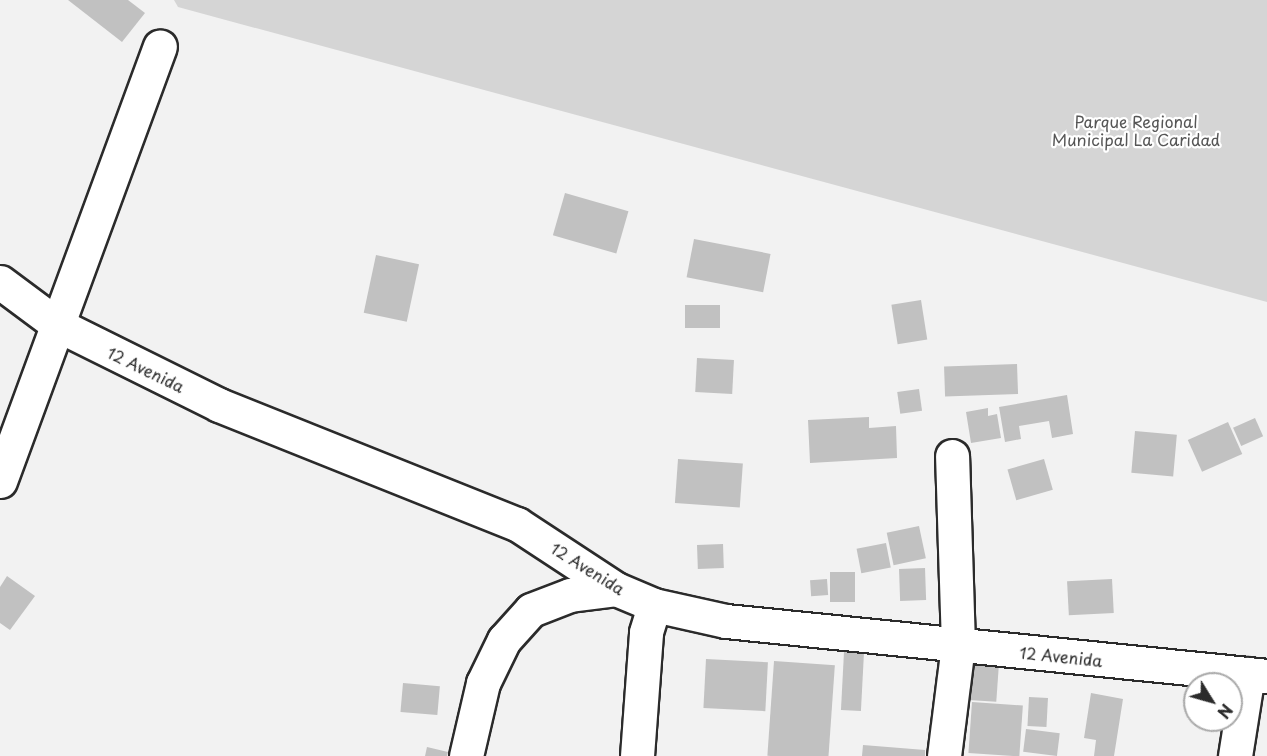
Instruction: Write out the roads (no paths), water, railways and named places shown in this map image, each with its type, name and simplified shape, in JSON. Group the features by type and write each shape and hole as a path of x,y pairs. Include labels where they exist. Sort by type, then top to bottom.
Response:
{"street":[{"path":"0,481 160,47"},
{"name":"12 Avenida","path":"0,282 58,325 219,405 517,524 616,589 654,605 726,621 1257,675"},
{"path":"944,756 958,645 952,456"},
{"path":"466,756 483,682 504,640 531,610 570,595 616,589"},
{"path":"638,756 646,632 654,605"},
{"path":"1235,756 1257,675"}],"park label":[{"name":"Parque Regional Municipal La Caridad","path":"1136,130"}]}
